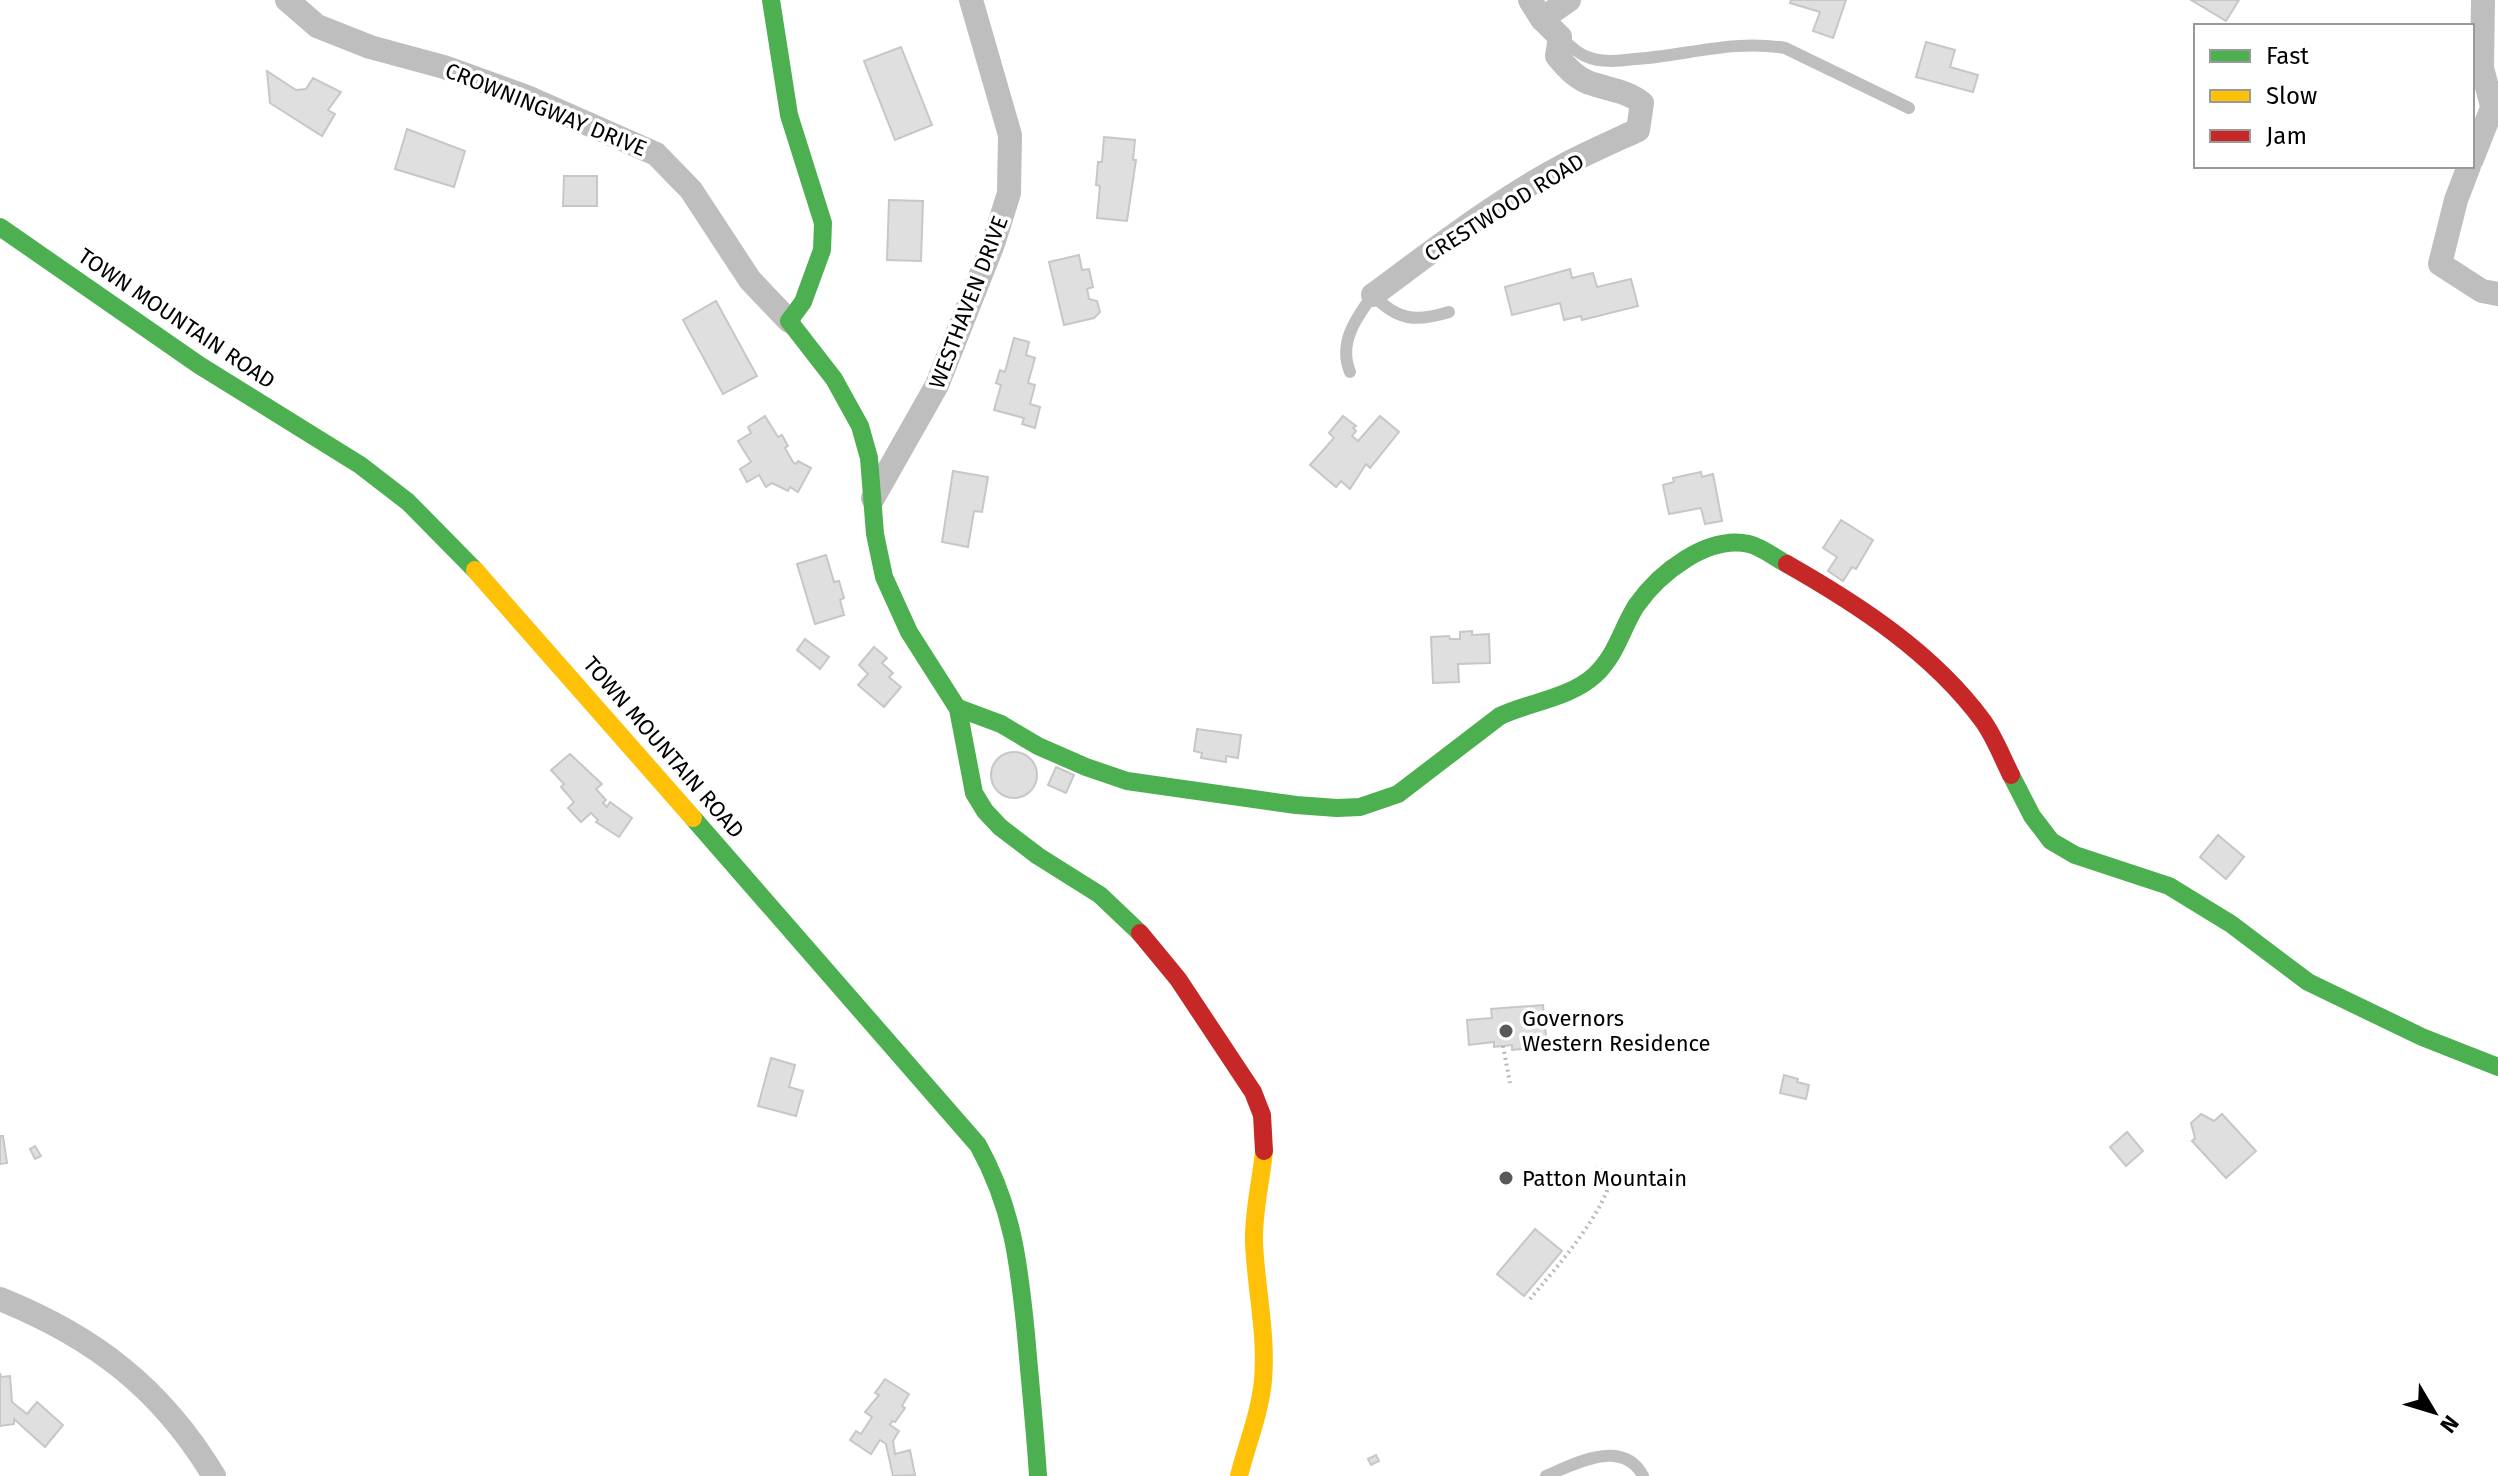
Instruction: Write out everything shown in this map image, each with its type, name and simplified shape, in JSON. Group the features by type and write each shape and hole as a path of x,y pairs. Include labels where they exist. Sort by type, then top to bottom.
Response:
{"street":[{"name":"CROWNINGWAY DRIVE","path":"287,0 317,26 370,47 444,67 527,97 656,154 691,190 750,280 789,321"},
{"path":"771,0 789,115 823,223 822,250 803,302 789,321 843,390 867,445 879,560 888,589 909,631 958,708 965,732 969,778 982,808 1021,844 1102,896 1130,923 1188,993 1252,1091 1261,1111 1265,1146 1255,1199 1253,1244 1263,1338 1263,1379 1254,1431 1239,1476"},
{"name":"WESTHAVEN DRIVE","path":"873,499 937,385 993,244 1009,193 1010,135 971,0"},
{"path":"1536,9 1569,0"},
{"path":"2474,154 2495,100 2482,68 2483,0"},
{"name":"CRESTWOOD ROAD","path":"1373,295 1439,245 1501,204 1564,165 1638,130 1642,103 1631,94 1590,84 1575,74 1557,56 1560,37 1536,9"},
{"path":"2468,168 2456,200 2440,264 2482,291 2498,294"},
{"name":"TOWN MOUNTAIN ROAD","path":"0,227 199,365 360,465 408,502 488,583 978,1145 1005,1196 1021,1267 1038,1476"},
{"path":"958,708 1001,724 1038,746 1086,767 1127,781 1296,805 1360,807 1398,794 1500,716 1571,691 1593,677 1607,662 1635,608 1651,588 1697,553 1720,543 1753,545 1834,591 1930,661 1984,722 2032,816 2051,841 2075,855 2169,886 2231,924 2308,982 2422,1037 2498,1067"},
{"path":"0,1299 47,1319 106,1354 165,1408 191,1438 214,1476"}],"lane":[{"name":"CRESTWOOD ROAD","path":"1560,37 1582,56 1615,61 1738,46 1785,48 1909,108"},
{"path":"1350,372 1345,360 1347,338 1358,315 1373,295 1385,307 1409,317 1423,320 1449,312"},
{"path":"1546,1476 1598,1456 1611,1455 1632,1461 1643,1476"}],"path":[{"path":"1503,1046 1510,1083"},
{"path":"1530,1299 1567,1255 1605,1196 1612,1172 1592,1169"}],"building":[{"path":"1791,0 1846,0 1833,38 1813,31 1820,12 1790,3"},
{"path":"2191,0 2239,0 2226,21"},
{"path":"1926,42 1955,50 1950,67 1978,75 1973,92 1916,77"},
{"path":"901,47 932,125 895,140 864,61"},
{"path":"267,71 296,90 306,89 313,78 341,92 328,110 335,114 322,136 270,103"},
{"path":"407,129 465,151 454,187 395,169"},
{"path":"1104,137 1135,140 1133,160 1136,160 1127,221 1097,218 1100,186 1096,185"},
{"path":"564,176 597,176 597,206 563,206"},
{"path":"889,200 923,201 921,261 887,260"},
{"path":"1079,255 1082,270 1089,269 1093,287 1087,289 1089,299 1097,301 1100,312 1094,318 1064,325 1049,262"},
{"path":"1570,269 1572,278 1593,273 1597,287 1631,279 1638,306 1582,320 1581,316 1564,320 1560,303 1512,315 1505,287"},
{"path":"716,301 757,376 723,394 683,320"},
{"path":"1014,338 1029,342 1026,355 1035,358 1028,383 1035,385 1030,404 1040,407 1035,428 1022,424 1024,418 994,410 1001,385 996,383 1000,370 1005,372"},
{"path":"765,416 778,437 782,435 793,462 796,464 798,461 811,468 798,492 772,483 766,487 759,475 747,482 740,469 751,462 738,441 751,433 748,427"},
{"path":"1343,416 1356,426 1352,436 1358,441 1380,416 1399,432 1370,468 1366,464 1350,489 1341,481 1336,487 1310,465 1334,438 1329,433"},
{"path":"953,471 988,477 982,512 974,511 968,547 942,542"},
{"path":"1701,472 1702,477 1713,474 1722,521 1705,524 1701,508 1669,514 1663,485 1674,482 1673,478"},
{"path":"1841,520 1873,540 1856,569 1852,567 1843,581 1828,571 1837,557 1823,548"},
{"path":"826,555 834,582 839,581 844,598 840,600 844,615 815,624 797,564"},
{"path":"1472,631 1472,635 1489,634 1490,663 1458,664 1459,682 1433,683 1431,637 1460,639 1460,632"},
{"path":"805,639 829,657 820,669 797,650"},
{"path":"874,647 887,658 882,663 893,673 889,677 901,687 884,707 858,685 868,674 859,665"},
{"path":"1197,729 1241,735 1238,758 1226,756 1226,762 1201,758 1202,753 1194,751"},
{"path":"1014,752 1023,753 1030,759 1036,766 1036,784 1030,791 1023,797 1014,798 1005,797 998,791 992,784 991,775 992,766 998,759 1005,753"},
{"path":"570,754 602,784 596,789 606,800 603,803 607,807 610,802 632,818 619,837 596,822 598,820 591,813 581,822 568,808 574,802 551,770"},
{"path":"1056,767 1074,775 1066,793 1048,785"},
{"path":"2218,835 2244,857 2226,879 2200,857"},
{"name":"Governors Western Residence","path":"1543,1005 1547,1047 1512,1050 1512,1045 1494,1047 1494,1042 1469,1045 1467,1020 1492,1018 1491,1009"},
{"path":"771,1058 795,1065 789,1087 803,1091 796,1116 758,1106"},
{"path":"1784,1075 1809,1085 1806,1099 1780,1093"},
{"path":"2201,1114 2214,1121 2222,1114 2256,1151 2226,1178 2192,1141 2195,1138 2191,1123"},
{"path":"2127,1132 2143,1151 2126,1166 2110,1147"},
{"path":"0,1136 3,1136 7,1163 0,1164"},
{"path":"35,1146 41,1156 35,1159 30,1149"},
{"path":"1535,1229 1562,1251 1524,1296 1497,1274"},
{"path":"0,1373 1,1377 10,1376 12,1402 27,1414 37,1402 63,1425 45,1447 14,1419 14,1424 0,1426"},
{"path":"885,1379 909,1394 902,1406 905,1408 890,1425 899,1431 893,1441 895,1454 910,1450 915,1475 893,1476 886,1444 880,1440 871,1454 850,1440 856,1431 861,1434 872,1417 865,1412 879,1395 875,1393"},
{"path":"1376,1455 1379,1461 1371,1465 1368,1459"}],"traffic: fast":[{"path":"771,0 789,115 823,223 822,250 803,302 789,321 834,379 860,426 869,458 875,534 884,577 909,632 958,709 974,793 985,811 1000,827 1038,856 1100,895 1140,933"},
{"path":"0,227 199,365 360,465 408,502 475,570"},
{"path":"958,708 1001,724 1038,746 1086,767 1127,781 1296,805 1360,807 1398,794 1500,716 1585,683 1609,659 1646,593 1685,559 1717,545 1733,543 1754,545 1787,564"},
{"path":"2011,775 2032,816 2051,841 2075,855 2169,886 2231,924 2308,982 2422,1037 2498,1067"},
{"path":"693,818 978,1145 1007,1214 1017,1260 1038,1476"}],"traffic: slow":[{"path":"475,570 693,818"},
{"path":"1239,1476 1263,1380 1264,1346 1254,1231 1264,1151"}],"traffic: jam":[{"path":"1787,564 1841,596 1918,652 1963,696 1983,721 2011,775"},
{"path":"1140,933 1178,979 1253,1092 1262,1115 1264,1151"}],"place":[{"name":"Governors Western Residence","path":"1506,1031"},
{"name":"Patton Mountain","path":"1506,1178"}]}
